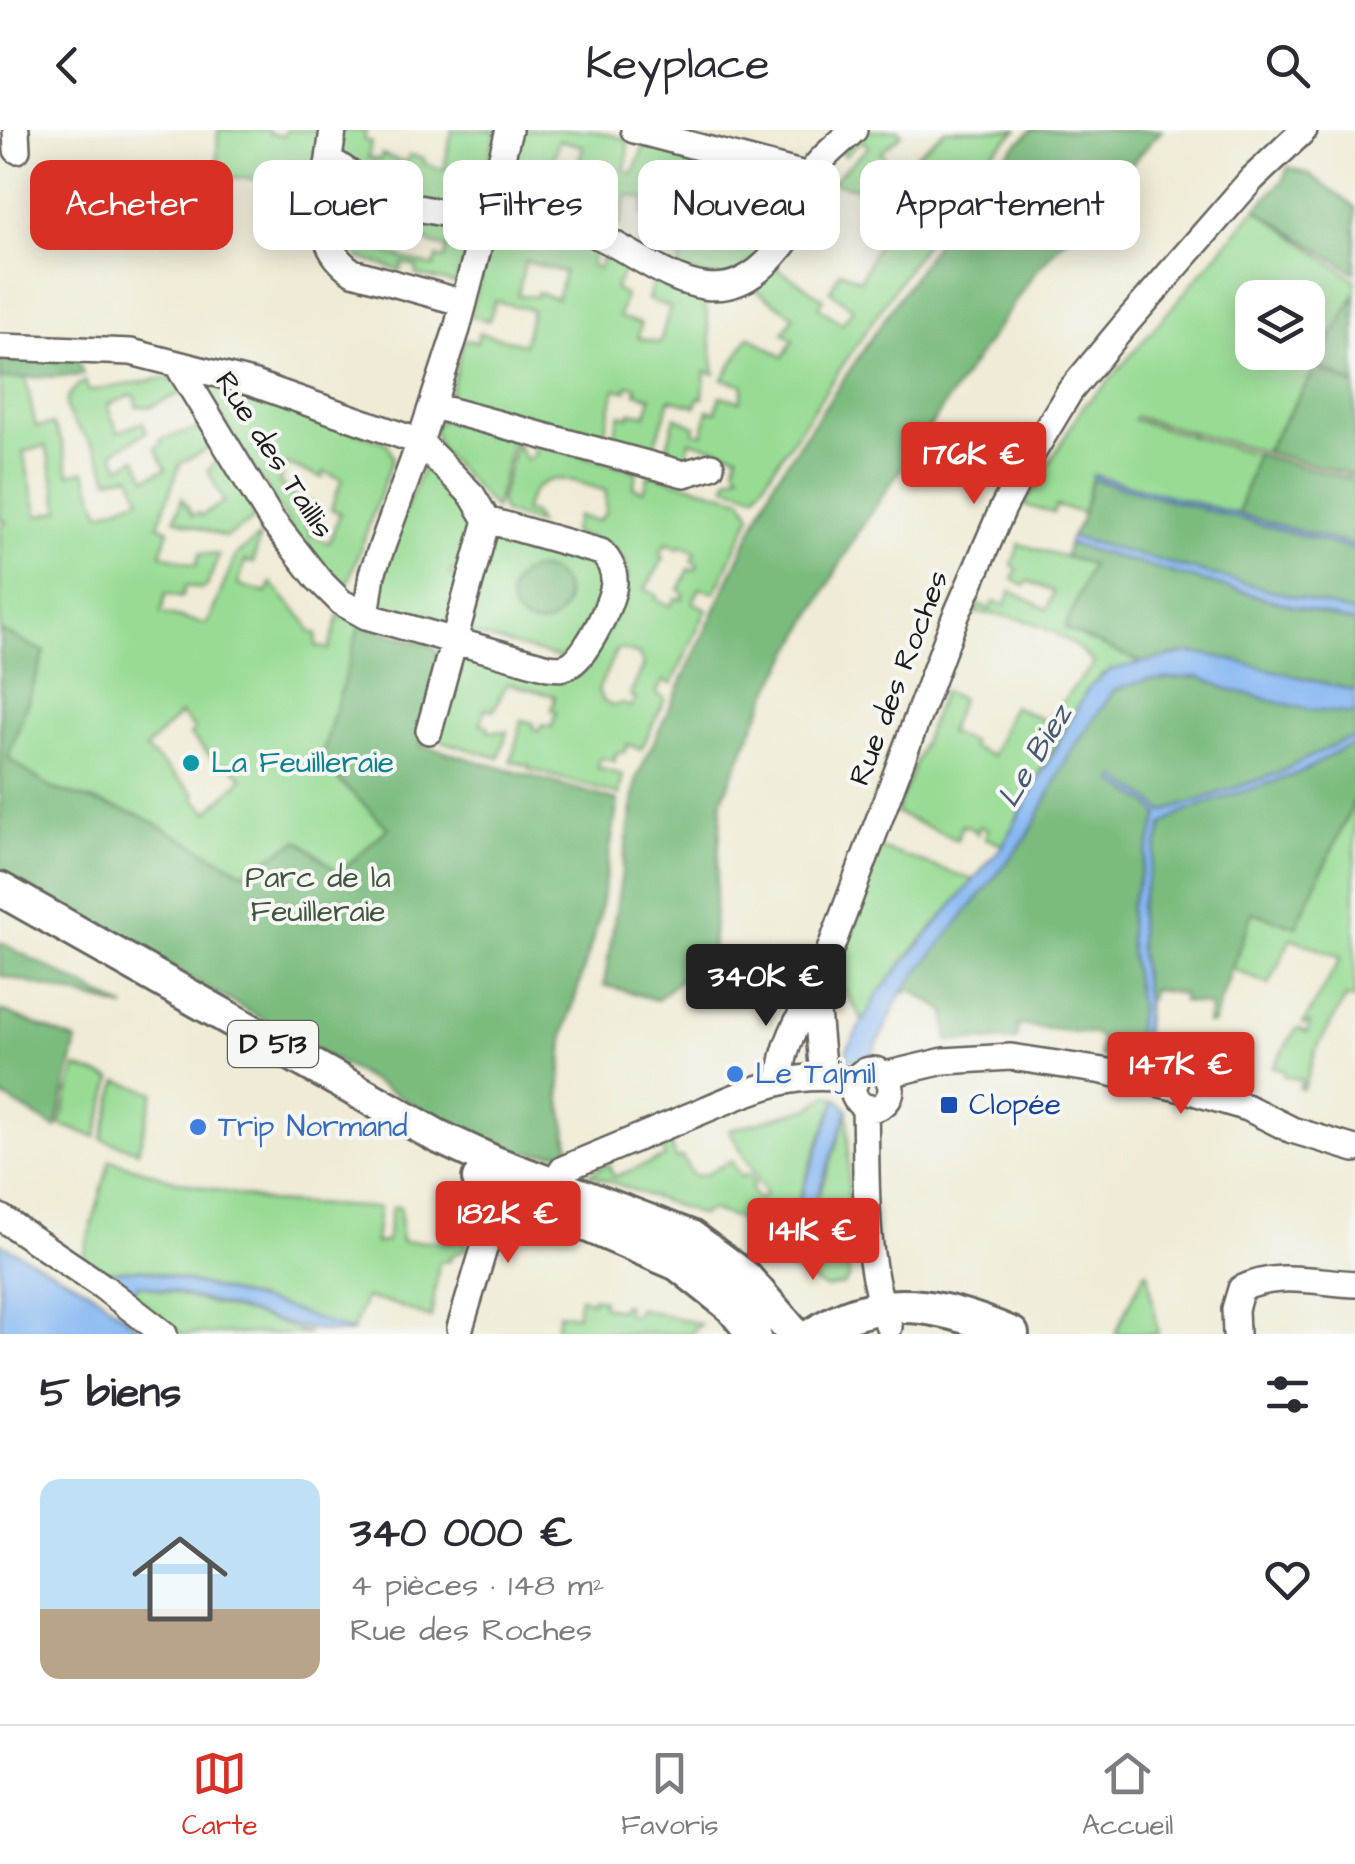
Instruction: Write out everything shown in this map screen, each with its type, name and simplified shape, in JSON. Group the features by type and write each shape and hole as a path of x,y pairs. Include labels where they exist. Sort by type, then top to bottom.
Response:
{"main road":[{"name":"D 513","path":"0,890 437,1136 691,1237 729,1262 766,1297 794,1334"},
{"name":"D 513","path":"0,910 502,1189 678,1264 732,1306 754,1334"},
{"path":"766,1297 816,1316 982,1334"},
{"path":"814,1334 941,1308 1012,1334"}],"street":[{"path":"333,130 321,210 329,246 340,264 354,272 464,303"},
{"path":"501,160 509,130"},
{"path":"634,130 748,160"},
{"path":"825,160 854,130"},
{"name":"Rue des Roches","path":"782,1082 780,1071 801,1014 815,990 955,618 1030,456 1070,391 1117,334 1252,179 1304,130"},
{"path":"329,159 394,203 443,210"},
{"path":"618,244 672,276 704,288 717,288 750,277 779,250"},
{"path":"0,347 131,352 252,383 420,442 472,494 487,520 602,552 612,568 614,589 586,649 564,667 548,667 366,616 372,574 420,442 433,406 478,250"},
{"name":"Rue des Taillis","path":"177,364 271,519 340,602 366,616"},
{"path":"433,406 684,474 711,466"},
{"path":"430,732 487,520"},
{"name":"Rue des Roches","path":"815,990 823,1076"},
{"path":"884,1075 961,1059 1011,1057 1187,1090 1248,1108 1292,1130 1355,1149"},
{"path":"865,1107 880,1107 890,1096 890,1081 878,1071 864,1072 855,1082 854,1096 865,1107 874,1323"},
{"path":"553,1185 564,1169 749,1092 823,1076 855,1082"},
{"path":"460,1328 502,1189"},
{"path":"0,1217 102,1286 164,1334"},
{"path":"1236,1334 1235,1309 1240,1289 1257,1281 1280,1278 1355,1284"}],"green space":[{"path":"218,130 269,130 284,136 286,130 324,130 317,160 253,160 253,179 233,177 233,160 217,160"},
{"path":"340,130 366,130 364,140 371,142 368,158 380,160 345,160 340,157"},
{"path":"452,130 496,130 489,160 446,160"},
{"path":"521,130 591,130 627,139 624,171 633,174 638,162 638,197 628,195 619,226 618,160 579,160 583,146 559,140 554,160 513,160"},
{"path":"864,130 898,130 902,134 881,152 888,160 860,160 860,189 840,184 840,174 869,147 862,140 845,156 841,151"},
{"path":"945,130 1017,130 983,160 911,160"},
{"path":"1032,130 1162,130 1135,160 1000,160"},
{"path":"645,144 706,160 639,160"},
{"path":"409,155 424,158 424,163 443,170 443,205 423,204 423,160 408,160"},
{"path":"1288,167 1309,174 1355,207 1355,273 1256,209 1283,180"},
{"path":"1256,209 1355,280 1355,293 1334,335 1325,329 1325,280 1235,280 1235,370 1315,370 1265,452 1136,417 1134,420 1256,454 1238,514 1093,475 1083,513 1056,506 1053,513 1024,505 1084,405 1104,387"},
{"path":"423,212 443,220 443,247 423,239"},
{"path":"356,250 390,250 389,254 434,267 437,257 445,259 447,250 466,250 456,284 416,275 417,267 403,263 401,271 358,257"},
{"path":"487,250 593,250 591,266 599,268 605,253 629,260 615,289 625,295 619,317 641,324 638,338 660,343 670,307 648,300 655,274 704,294 715,374 705,372 703,398 699,397 696,406 670,399 652,455 611,445 620,414 646,415 651,397 636,393 637,387 615,389 602,442 448,401 464,339 477,342 479,333 524,344 532,310 495,301 489,321 470,316","holes":["525,261 564,272 557,299 537,292 536,297 518,295"]},
{"path":"651,250 763,250 731,280 678,270 681,258"},
{"path":"875,250 920,250 756,494 726,486 728,478 740,473 735,467 738,454 690,441 684,464 664,458 675,417 703,434 708,410 716,412 720,396 740,401 744,385 723,379 749,336 783,357 793,340 783,333 794,316 750,286 772,265 824,299 819,307 842,324 853,309 830,291 840,271 860,280"},
{"path":"931,250 1055,250 1035,272 858,532 768,694 722,799 712,951 657,1000 604,985 637,778 775,480"},
{"path":"1355,293 1355,384 1325,369 1325,352"},
{"path":"0,356 77,358 83,375 0,379"},
{"path":"1315,370 1355,387 1355,476 1265,452"},
{"name":"Parc de la Feuilleraie","path":"25,376 36,427 53,424 62,442 69,474 85,471 101,513 140,498 131,475 109,479 97,451 67,412 68,397 85,381 89,391 165,378 173,380 184,392 150,407 136,406 132,395 107,405 118,432 143,422 147,432 113,452 120,467 136,458 146,478 166,469 155,447 162,444 160,439 205,427 216,444 180,464 158,525 169,530 161,554 196,565 200,553 219,555 207,586 186,586 182,597 166,593 161,613 205,624 209,621 236,555 260,536 253,563 245,561 238,585 267,593 271,583 306,622 310,632 317,634 316,646 329,649 339,615 438,653 419,757 599,918 564,1034 560,1096 570,1150 512,1150 0,871 0,526 6,522 0,519 0,379","holes":["46,446 60,510 38,516 23,452","180,714 195,729 190,735 222,768 228,763 243,778 208,812 193,797 195,794 145,749"]},
{"path":"206,383 263,398 387,443 393,458 348,583 341,583 305,550 203,387","holes":["286,464 322,478 324,472 342,479 331,509 340,513 329,543 310,536 312,530 306,528 315,504 282,492 284,485 279,483"]},
{"path":"441,419 510,437 495,509 440,450 434,430"},
{"path":"529,442 637,471 633,487 644,491 649,474 743,499 751,515 715,593 700,588 693,602 707,609 672,684 663,681 656,693 665,699 641,750 628,744 624,752 615,753 615,761 600,758 598,768 623,775 619,795 511,761 522,720 533,723 533,729 539,731 542,725 552,727 555,696 507,683 494,710 485,708 481,724 488,726 488,731 507,732 499,758 444,742 437,733 455,660 464,652 575,676 607,632 625,589 626,567 616,551 605,543 572,533 577,516 598,521 606,512 606,491 568,480 547,481 530,496 524,511 533,514 538,524 503,512 500,501 516,443 526,460 536,454","holes":["666,543 696,552 692,561 698,565 695,570 689,569 679,590 684,594 682,599 675,598 671,606 656,600 657,595 645,589 664,558 660,555","616,651 638,654 644,665 630,695 636,699 631,707 603,701 598,690"]},
{"path":"1256,454 1355,480 1355,546 1238,514"},
{"path":"223,455 253,508 253,520 225,537 175,519 182,498 193,516 224,502 208,470"},
{"path":"425,462 477,512 466,573 452,569 450,575 464,580 444,629 381,611 373,589"},
{"path":"1092,479 1355,550 1355,613 1071,537 1081,521"},
{"path":"493,535 598,563 606,583 577,649 559,658 469,633"},
{"path":"1019,544 1091,564 1066,629 1144,664 1102,674 1061,732 1003,845 985,838 988,829 980,826 977,834 962,825 957,840 896,813 943,691 961,699 948,733 972,742 971,747 992,756 1012,706 1046,721 1094,663 1068,641 1040,626 1009,616 974,613 978,604 990,609 994,602 1005,605 1011,591 1047,609 1054,592 1028,581 1025,586 1013,580 1017,569 1012,565"},
{"path":"1068,544 1355,623 1355,691 1211,655 1180,653 1144,664 1065,629 1091,564 1065,557"},
{"path":"538,569 558,577 566,597 558,617 538,625 518,617 510,597 518,577"},
{"name":"Parc de la Feuilleraie","path":"360,624 432,646 438,653 421,745 618,801 599,918 564,1034 560,1096 570,1150 516,1150 464,1133 0,871 0,630 45,652 8,758 51,788 139,815 244,872 299,840 339,873 388,828 320,762"},
{"path":"1199,677 1228,689 1309,710 1355,714 1355,739 1342,741 1276,774 1163,813 1151,800 1116,778 1114,781 1159,815 1130,907 1129,940 1139,1007 1135,1051 1124,1053 1124,1059 1140,1056 1146,1000 1139,908 1163,825 1189,810 1282,779 1355,746 1355,800 1296,927 1252,912 1213,1023 1207,1024 1210,1006 1182,1001 1182,994 1152,989 1147,1000 1142,1067 1100,1056 1101,1038 1093,1034 1018,1025 1016,1040 948,1041 945,1011 909,989 905,994 902,992 912,976 1028,836 1071,752 1111,693 1146,680"},
{"path":"1355,800 1355,1000 1346,997 1316,1050 1303,1089 1299,1088 1301,1080 1284,1076 1285,1071 1273,1067 1297,1028 1307,1032 1310,1023 1303,1024 1341,958 1291,938 1269,985 1233,969 1252,911 1296,926"},
{"path":"880,848 974,880 897,969 863,1021 833,971"},
{"path":"0,942 126,1008 0,975"},
{"path":"0,1010 77,1041 56,1128 0,1095"},
{"path":"76,1067 112,1079 96,1137 60,1125"},
{"path":"118,1081 154,1092 138,1151 102,1139"},
{"path":"828,1095 837,1098 797,1202 786,1222 768,1239 756,1228 734,1218 709,1210 701,1215 589,1174 608,1164 614,1177 665,1157 660,1143 668,1140 676,1159 682,1157 693,1176 704,1175 731,1161 740,1176 750,1175 755,1184 750,1188 758,1200 766,1194 729,1130 810,1108"},
{"path":"848,1110 849,1277 844,1285 825,1288 772,1259 797,1234 821,1190"},
{"path":"110,1160 178,1181 270,1202 379,1208 375,1243 386,1242 392,1207 400,1207 401,1242 466,1241 467,1249 450,1256 450,1261 439,1262 431,1318 365,1298 352,1332 281,1306 163,1274 140,1269 102,1272 83,1257"},
{"path":"1145,1272 1158,1334 1115,1334"},
{"path":"138,1284 310,1334 181,1334 128,1290 135,1290"},
{"path":"580,1297 592,1302 593,1297 603,1300 602,1306 618,1310 627,1305 625,1313 635,1316 638,1308 700,1324 690,1334 555,1334 559,1313 576,1316"}],"water":[{"path":"1093,475 1355,546 1355,550 1092,479"},
{"path":"1071,537 1355,613 1355,623 1068,544"},
{"path":"1186,653 1211,655 1355,691 1355,714 1309,710 1228,689 1199,677 1146,680 1114,690 1071,752 1028,836 902,992 871,1057 847,1060 847,1049 878,994 1003,845 1088,688 1110,670"},
{"path":"1355,739 1355,746 1335,752 1305,770 1192,809 1163,825 1139,908 1146,1000 1143,1052 1120,1060 1124,1053 1135,1051 1139,1007 1129,940 1130,907 1159,815 1114,781 1116,777 1163,812 1276,774 1342,741"},
{"path":"837,1098 848,1110 809,1219 785,1245 768,1239 795,1211"},
{"path":"0,1243 91,1291 147,1334 0,1334"},
{"path":"140,1269 281,1306 352,1332 303,1328 139,1284 135,1290 128,1290 102,1272"}],"place":[{"name":"La Feuilleraie","path":"191,763"},
{"name":"Le Tajmil","path":"735,1074"},
{"name":"Clopée","path":"949,1105"},
{"name":"Trip Normand","path":"198,1127"}],"water label":[{"name":"Le Biez","path":"1035,756"}]}
